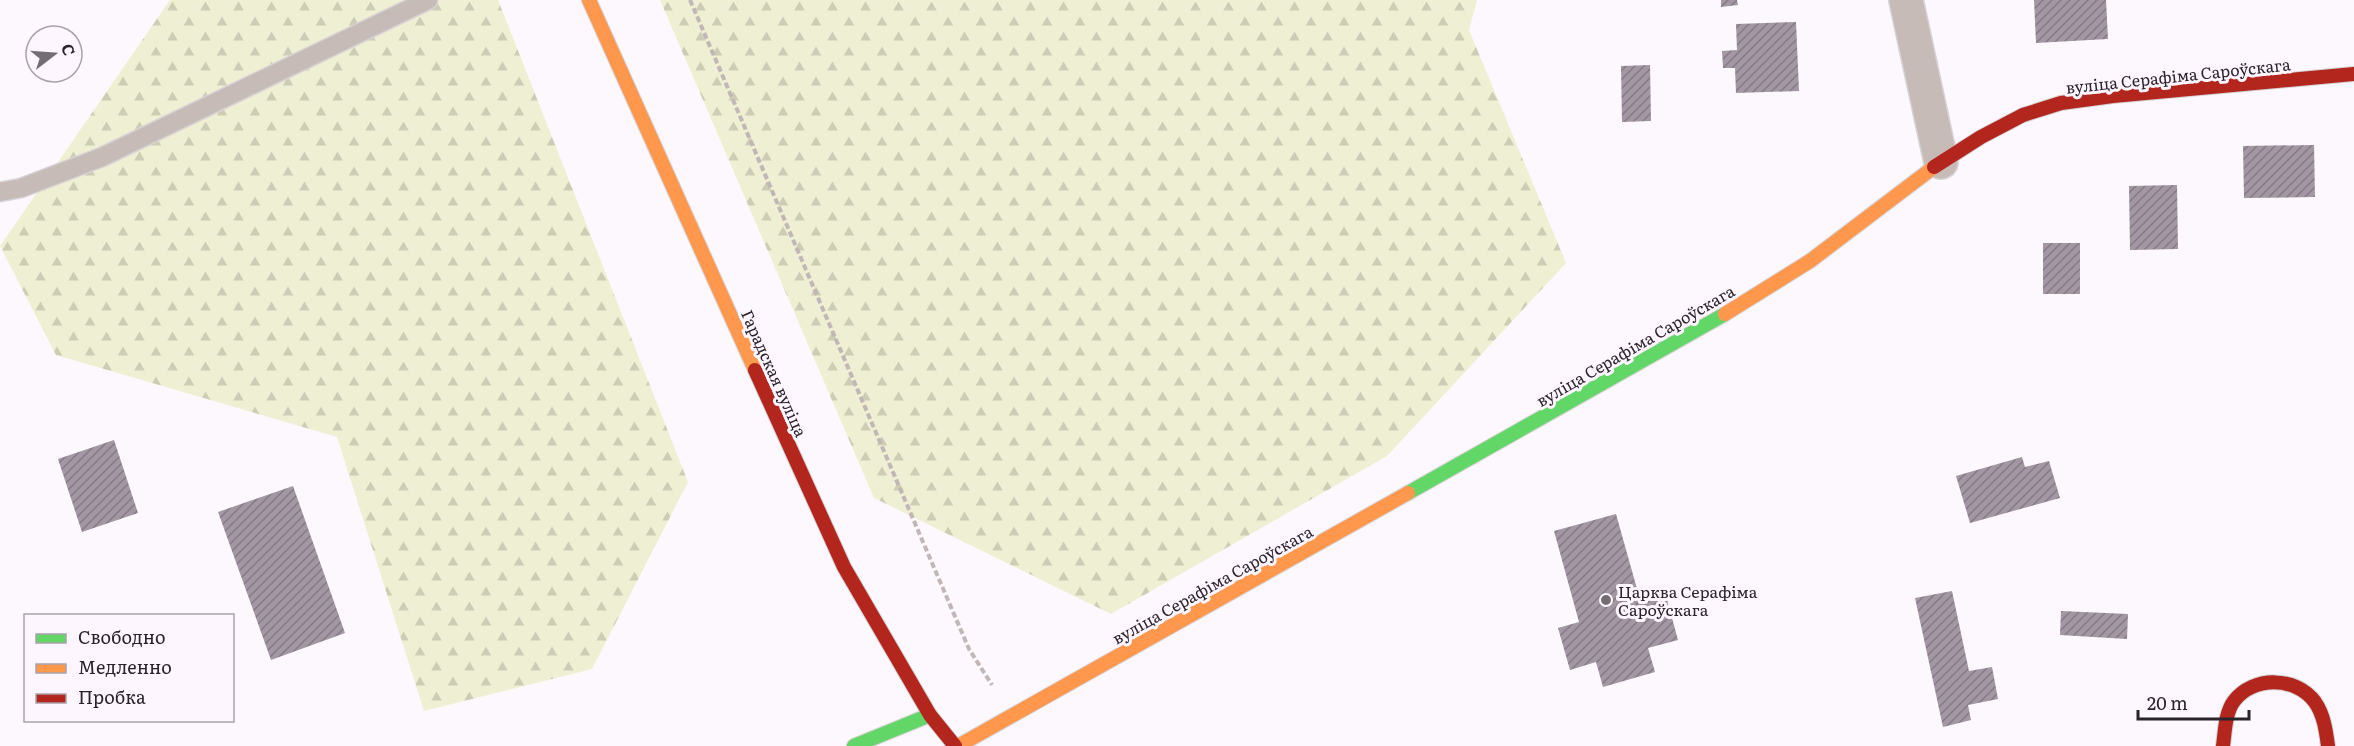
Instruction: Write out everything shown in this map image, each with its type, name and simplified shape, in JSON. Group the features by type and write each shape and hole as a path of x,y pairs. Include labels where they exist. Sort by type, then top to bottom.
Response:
{"street":[{"name":"Гарадская вуліца","path":"589,0 844,567 930,715 956,746"},
{"path":"1906,0 1941,162"},
{"name":"вуліца Серафіма Сароўскага","path":"956,746 1741,305 1810,261 1941,162 1981,137 2024,116 2061,103 2113,96 2354,74"},
{"path":"2223,746 2226,722 2233,703 2242,692 2258,685 2276,682 2292,685 2308,693 2319,708 2325,724 2328,746"},
{"path":"855,746 930,715"}],"lane":[{"path":"0,192 21,188 102,157 428,0"}],"path":[{"path":"690,0 969,649 1011,715"}],"green space":[{"path":"170,0 498,0 688,482 592,669 424,711 337,437 56,355 0,246"},
{"path":"660,0 1477,0 1469,30 1566,263 1387,456 1111,614 874,498"}],"building":[{"path":"1721,0 1737,0 1738,5 1721,7"},
{"path":"2034,0 2106,0 2108,39 2036,43"},
{"path":"1796,22 1799,91 1736,93 1735,68 1723,68 1722,51 1737,50 1736,24"},
{"path":"1650,65 1651,121 1622,122 1621,66"},
{"path":"2314,145 2315,197 2244,198 2243,146"},
{"path":"2177,185 2178,249 2130,250 2129,186"},
{"path":"2043,243 2080,243 2080,294 2043,294"},
{"path":"114,440 138,513 82,532 58,459"},
{"path":"2022,457 2025,467 2049,461 2060,498 1970,523 1956,476"},
{"path":"293,486 345,633 271,660 218,512"},
{"name":"Царква Серафіма Сароўскага","path":"1616,514 1641,603 1666,596 1678,640 1648,648 1655,672 1603,687 1596,662 1570,670 1558,628 1579,622 1554,531"},
{"path":"1952,591 1969,671 1992,667 1998,699 1968,705 1971,720 1943,727 1915,598"},
{"path":"2061,611 2128,614 2127,639 2060,635"}],"traffic: fast":[{"path":"1408,493 1725,314"},
{"path":"854,746 930,715"}],"traffic: slow":[{"path":"589,0 755,370"},
{"path":"1725,314 1810,261 1934,167"},
{"path":"958,746 1408,493"}],"traffic: jam":[{"path":"1934,167 1981,137 2023,115 2061,103 2113,96 2354,74"},
{"path":"755,370 844,567 930,715 955,746"},
{"path":"2223,746 2227,717 2234,701 2252,687 2274,682 2297,687 2315,702 2323,718 2328,746"}],"place":[{"name":"Царква Серафіма Сароўскага","path":"1606,600"}]}
